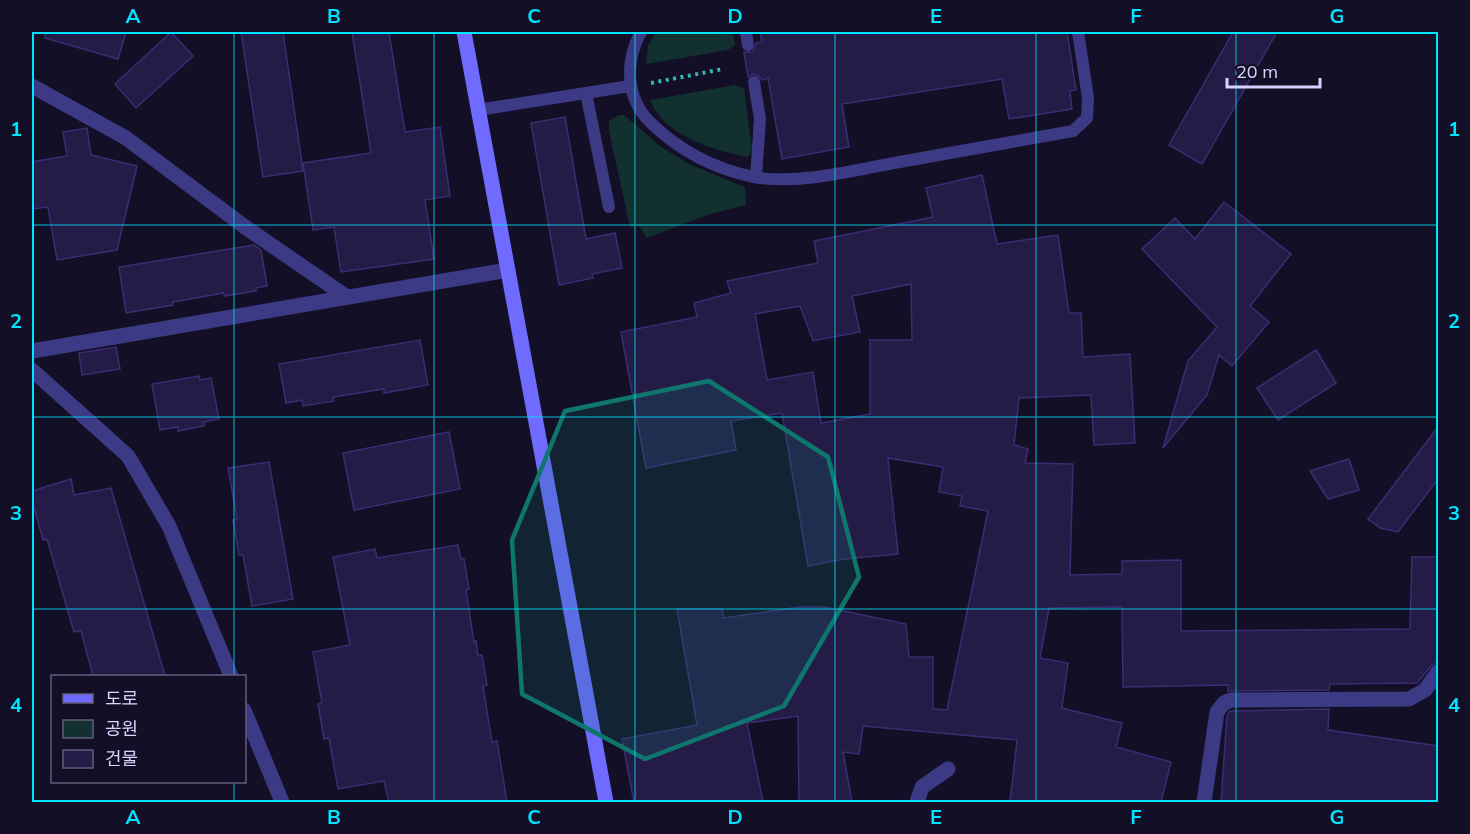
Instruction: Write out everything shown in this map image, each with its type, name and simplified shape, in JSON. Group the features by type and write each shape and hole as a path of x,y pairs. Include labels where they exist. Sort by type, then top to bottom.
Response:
{"main road":[{"path":"464,32 606,802"}],"street":[{"path":"32,86 126,138 245,227 346,297"},
{"path":"32,351 508,270"},
{"path":"32,370 128,456 169,526 231,675"},
{"path":"1204,802 1217,712 1224,703 1231,700 1409,699 1425,690 1438,672"},
{"path":"246,715 282,802"},
{"path":"917,802 922,788 948,769"}],"lane":[{"path":"641,32 634,44 629,66 630,86 645,118 669,141 697,158 731,171 756,177 793,178 845,172 1073,131 1087,118 1088,99 1078,32"},
{"path":"746,32 748,45"},
{"path":"754,82 760,119 756,177"},
{"path":"478,110 630,86"},
{"path":"586,93 609,207"}],"path":[{"path":"652,83 723,69"}],"highlighted area":[{"path":"709,381 828,457 859,577 784,706 645,759 522,694 512,540 565,411"}],"green space":[{"path":"656,32 733,32 735,45 728,50 646,64 648,46"},
{"path":"735,85 744,89 752,149 748,157 705,145 678,132 666,123 650,100"},
{"path":"619,115 624,115 661,147 691,165 745,187 746,205 707,215 647,238 639,226 630,227 609,131 609,121"}],"building":[{"path":"46,32 126,32 118,59 45,38"},
{"path":"171,32 193,56 136,108 115,84"},
{"path":"241,32 283,32 303,171 263,177"},
{"path":"352,32 389,32 405,132 440,127 450,196 425,200 434,259 341,272 334,227 313,230 303,163 371,153"},
{"path":"760,32 1067,32 1076,90 1070,91 1072,109 1009,119 1002,79 842,104 849,147 782,159 768,78 762,80 753,74 748,77 744,52 753,52 756,43 762,42"},
{"path":"1233,32 1277,32 1202,164 1169,145"},
{"path":"565,117 586,239 615,233 622,268 592,274 593,278 559,285 531,123"},
{"path":"87,128 91,155 137,166 117,250 57,260 48,207 32,209 32,162 67,156 63,132"},
{"path":"982,175 997,244 1058,235 1069,313 1081,313 1083,357 1130,354 1135,443 1094,445 1091,395 1019,398 1014,445 1028,449 1025,463 1073,464 1070,575 1122,574 1122,561 1181,560 1181,631 1410,629 1412,557 1438,557 1438,662 1431,666 1417,683 1330,684 1329,690 1228,691 1228,685 1123,687 1122,607 1049,608 1040,658 1068,663 1062,708 1122,723 1116,747 1171,762 1161,802 1010,802 1017,740 863,726 859,754 843,752 852,802 799,802 798,716 747,723 763,802 634,802 622,739 697,725 677,609 722,609 724,618 799,607 825,607 906,624 909,657 933,657 933,709 947,710 988,511 960,506 962,496 939,492 943,467 888,458 898,554 844,559 808,566 782,413 731,421 736,450 646,468 621,332 697,317 694,303 731,293 727,281 818,263 814,241 933,217 926,188","holes":["911,284 912,340 870,340 870,414 821,423 813,372 767,380 755,314 800,306 813,341 860,332 852,296"]},
{"path":"1224,202 1291,254 1250,306 1269,322 1232,366 1219,355 1207,395 1163,448 1188,361 1217,327 1142,249 1175,218 1195,239"},
{"path":"254,245 261,250 267,286 256,288 256,291 224,296 224,293 126,313 119,267"},
{"path":"420,340 428,385 384,393 384,389 333,397 334,401 303,406 302,400 286,403 279,364"},
{"path":"116,347 120,369 82,375 79,353"},
{"path":"1316,350 1336,383 1278,420 1257,388"},
{"path":"199,376 200,380 211,378 219,419 203,422 204,426 178,431 178,427 160,430 152,384"},
{"path":"1438,427 1438,479 1398,532 1380,528 1368,519"},
{"path":"449,432 460,489 354,510 343,453"},
{"path":"1349,459 1359,490 1328,499 1310,471"},
{"path":"269,462 293,599 252,606 243,555 239,555 233,520 237,519 228,468"},
{"path":"71,479 74,495 111,488 165,675 93,675 81,631 74,632 47,539 43,540 32,500 32,491"},
{"path":"458,545 461,559 464,559 469,589 466,590 474,642 476,641 478,656 482,655 487,685 483,686 492,742 497,741 507,802 389,802 384,781 338,789 329,738 324,739 318,704 322,703 313,652 350,645 333,557 375,549 377,558"},
{"path":"1329,709 1328,730 1438,746 1438,802 1221,802 1227,716 1230,711"}]}
